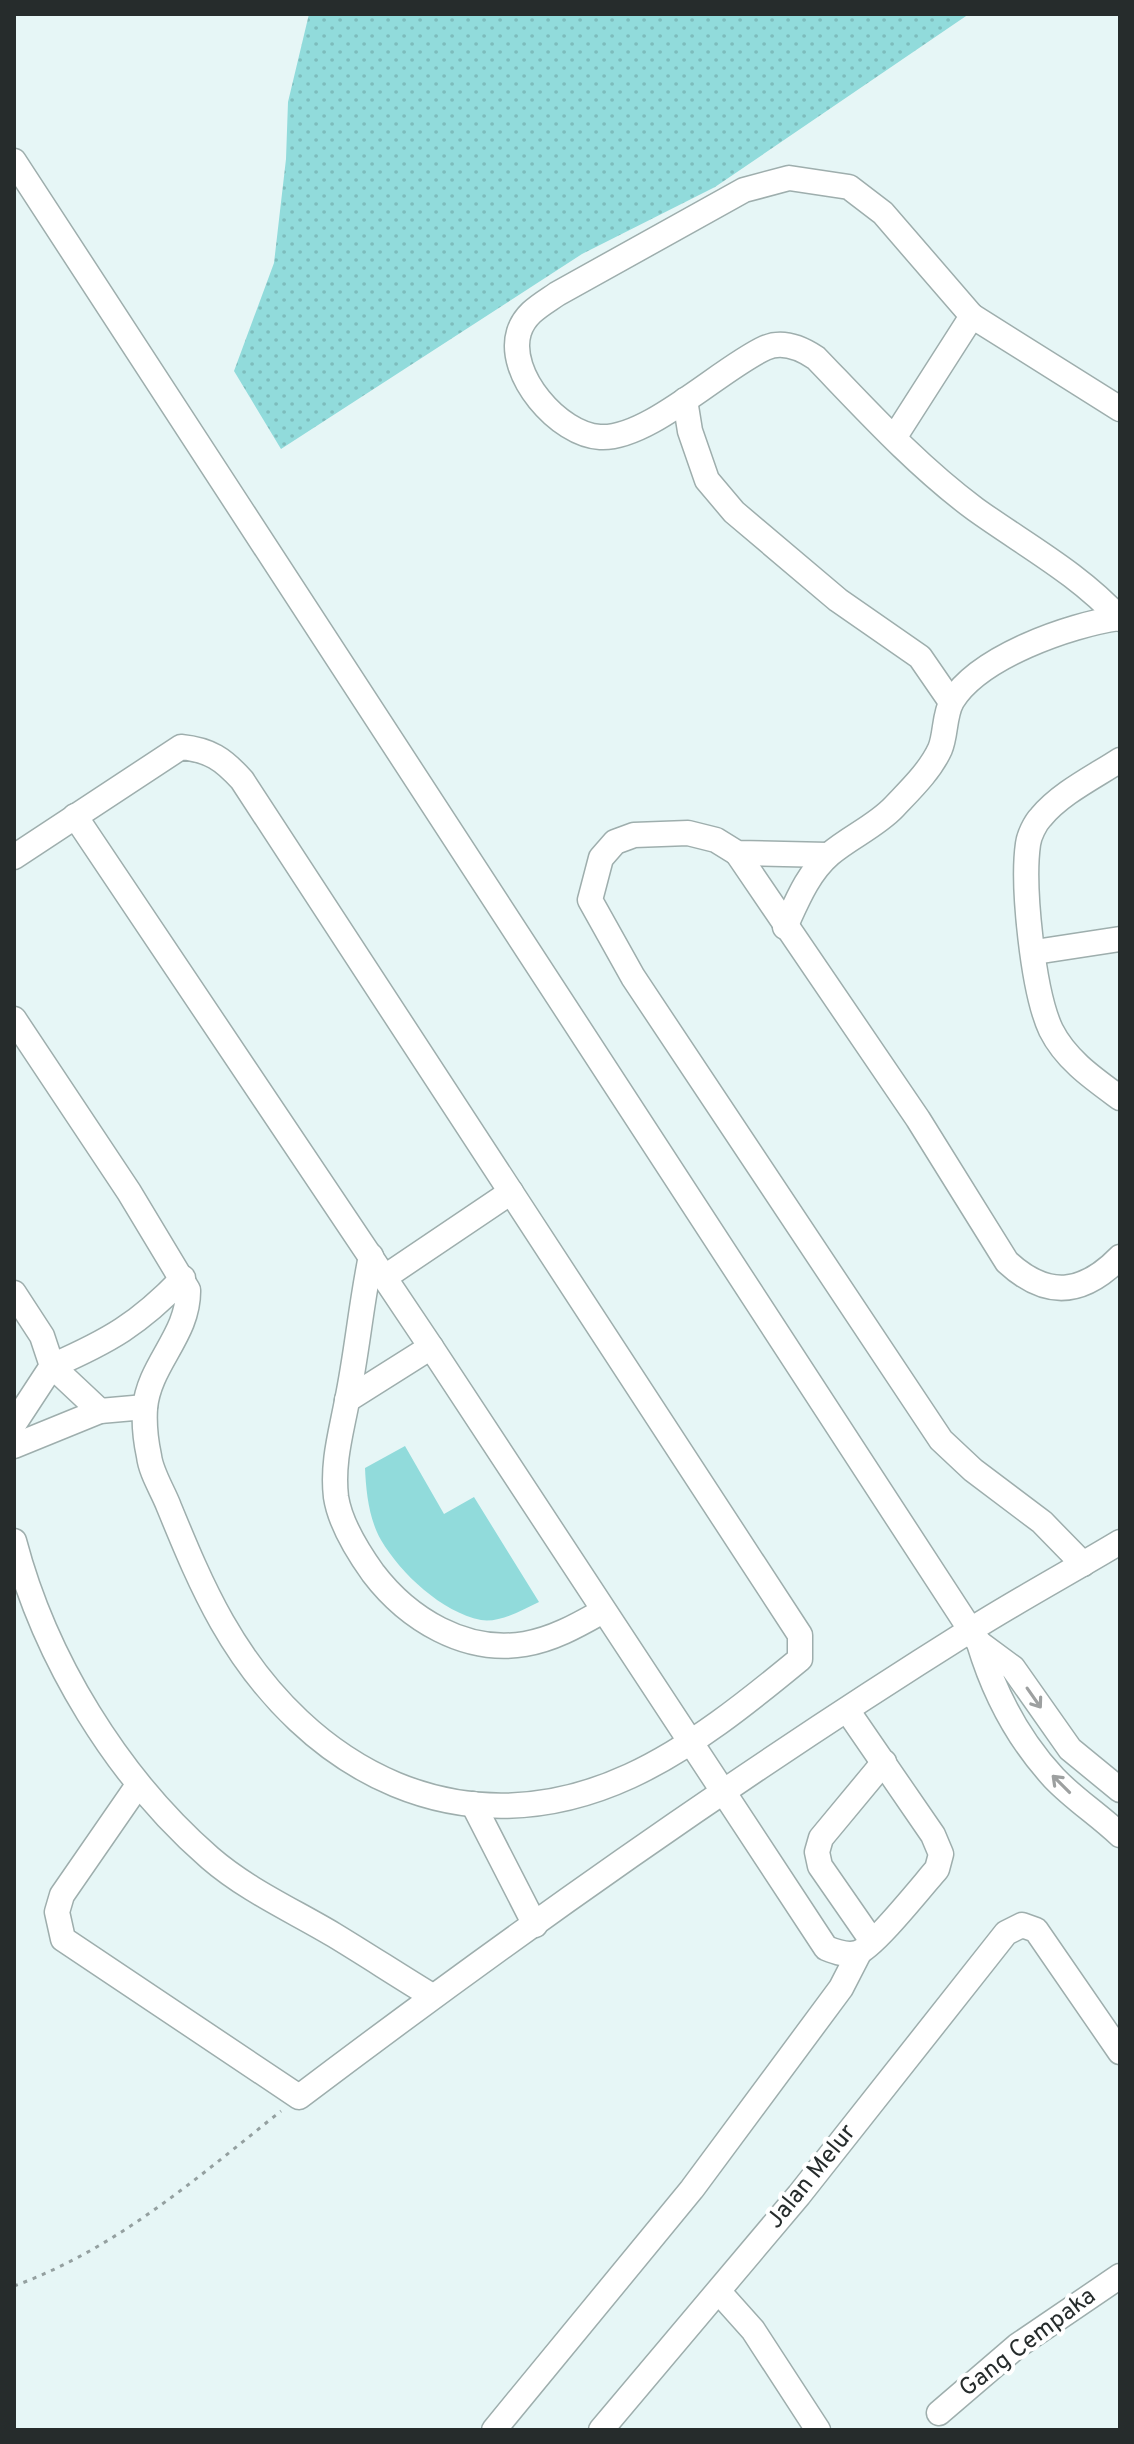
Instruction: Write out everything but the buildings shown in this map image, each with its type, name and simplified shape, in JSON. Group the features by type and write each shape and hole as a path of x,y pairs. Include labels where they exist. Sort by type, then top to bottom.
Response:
{"street":[{"path":"14,161 975,1636 992,1684 1034,1754 1073,1796 1120,1835"},
{"path":"1119,619 1079,579 976,510 915,460 816,358 801,348 766,347 653,419 600,437 573,428 544,405 527,385 517,353 519,333 530,312 557,294 744,190 789,178 849,187 883,213 972,316 1120,409"},
{"path":"894,438 972,316"},
{"path":"685,400 690,431 707,480 734,512 838,600 920,657 951,702"},
{"path":"785,927 802,887 828,855 891,810 925,772 940,748 951,702 1012,651 1075,627 1119,619"},
{"path":"14,857 181,747 205,749 223,759 242,780 800,1635 800,1659 690,1740 632,1775 583,1794 524,1803 473,1804 414,1794 364,1772 314,1734 267,1690 227,1631 183,1544 149,1460 145,1407 158,1370 182,1329 188,1309 188,1290 183,1278 14,1019"},
{"path":"1120,760 1066,795 1040,817 1028,841 1028,902 1051,1030 1073,1062 1120,1098"},
{"path":"75,816 385,1277 603,1611 726,1791 826,1948 840,1954 866,1947"},
{"path":"1083,1564 1042,1522 973,1470 941,1440 633,977 590,900 601,858 615,842 634,835 688,833 716,840 737,853 765,889 785,927 926,1131 1007,1262 1023,1277 1049,1288 1075,1288 1105,1273 1120,1257"},
{"path":"737,853 828,855"},
{"path":"1035,952 1120,939"},
{"path":"385,1277 511,1192"},
{"path":"371,1256 336,1447 336,1499 357,1552 393,1600 431,1627 482,1644 524,1644 565,1633 603,1611"},
{"path":"14,1424 52,1366 110,1340 151,1312 183,1278"},
{"path":"14,1293 42,1336 52,1366 100,1411"},
{"path":"347,1400 431,1347"},
{"path":"14,1446 100,1411 145,1407"},
{"path":"14,1541 24,1578 56,1652 103,1735 138,1785 210,1858 253,1890 432,1996"},
{"path":"138,1785 62,1895 57,1912 63,1939 299,2097 432,1996 726,1791 847,1710 975,1636 1120,1542"},
{"path":"975,1636 1013,1668 1070,1749 1120,1790"},
{"path":"494,2430 692,2189 841,1988 866,1947 937,1869 941,1854 933,1835 847,1710"},
{"path":"866,1947 820,1866 817,1852 821,1838 884,1762"},
{"path":"473,1804 535,1925"},
{"name":"Jalan Melur","path":"601,2430 719,2292 1006,1933 1022,1925 1036,1930 1048,1943 1120,2052"},
{"name":"Gang Cempaka","path":"939,2413 1017,2346 1120,2276"},
{"path":"719,2292 753,2330 818,2430"}],"path":[{"path":"14,2286 61,2269 108,2242 165,2203 299,2097"}],"shaded area":[{"path":"309,14 969,14 715,187 582,254 281,449 234,371 274,263 286,159 288,102"},
{"path":"405,1446 444,1514 474,1497 539,1602 503,1618 481,1620 466,1616 437,1600 400,1566 381,1540 374,1523 367,1496 365,1468"}]}
